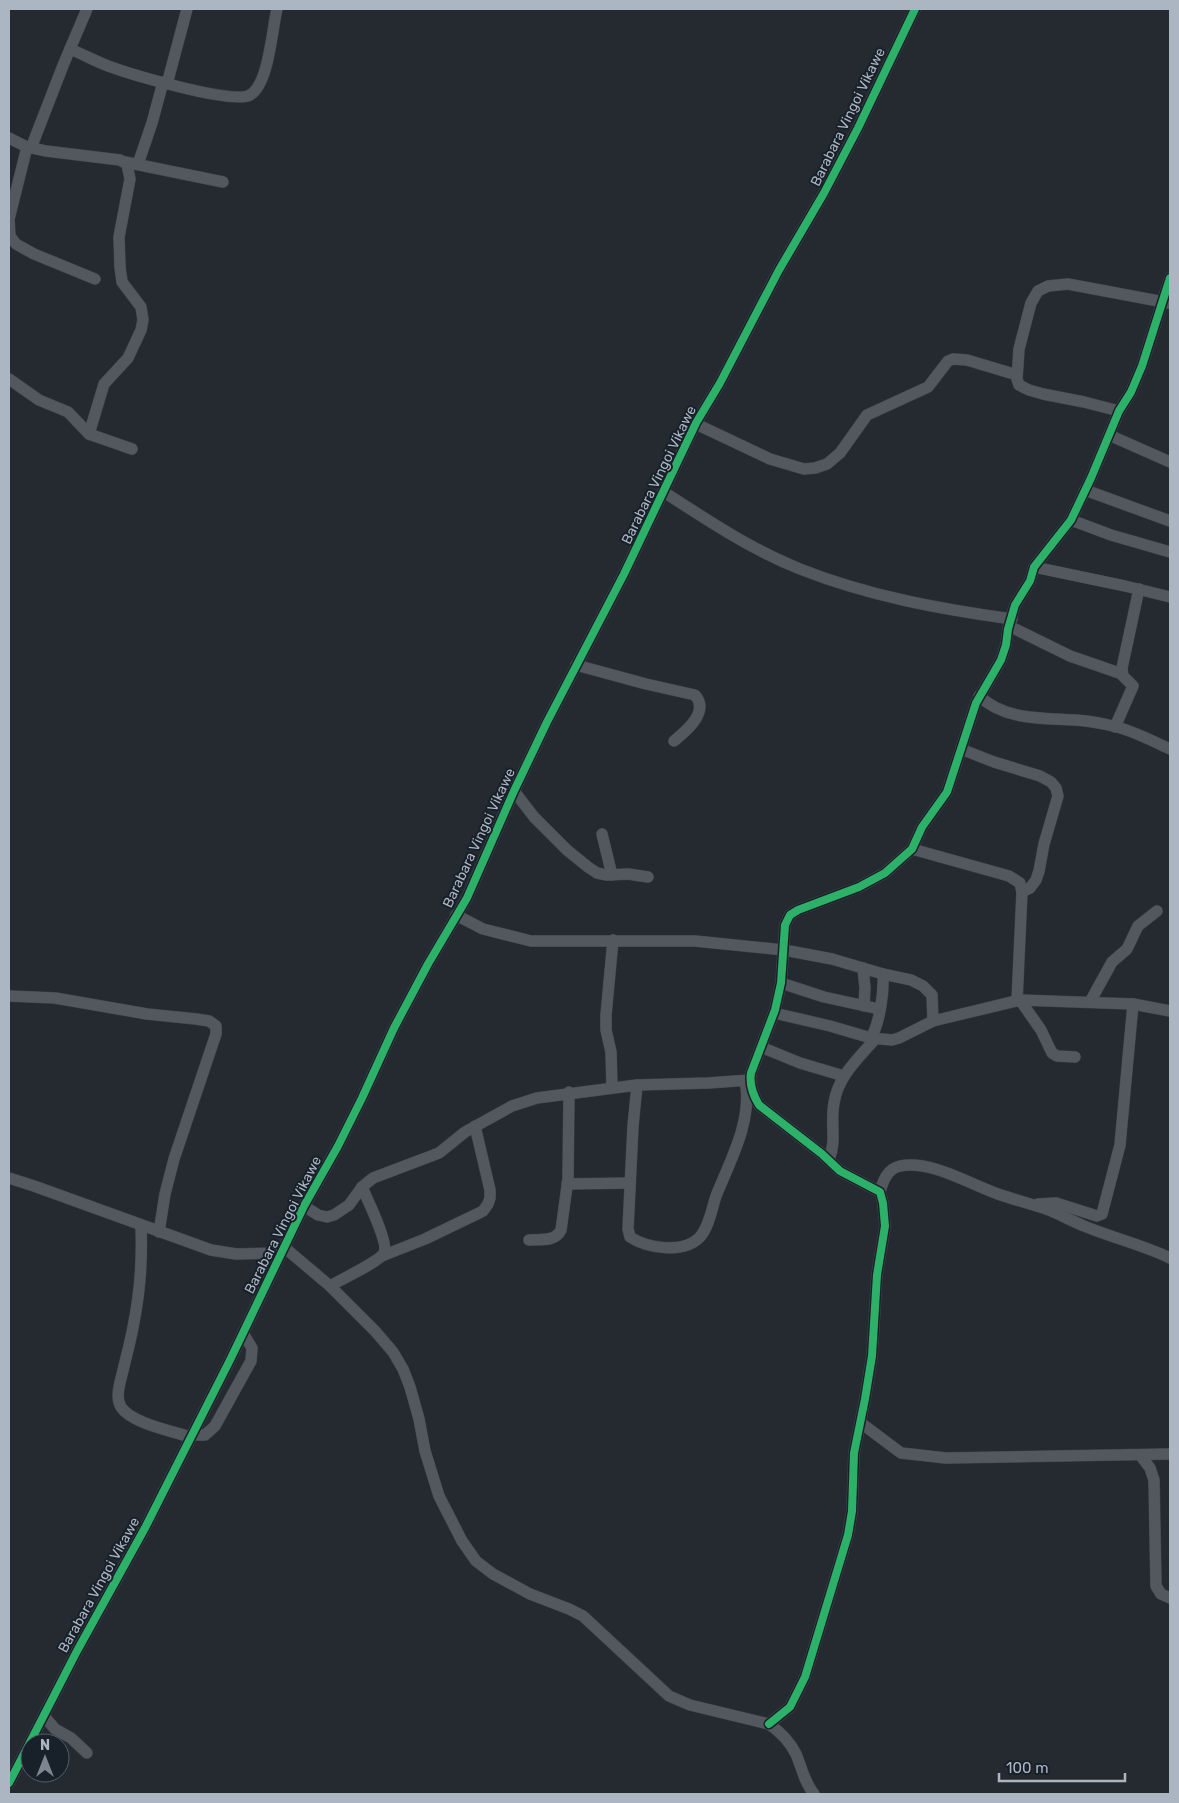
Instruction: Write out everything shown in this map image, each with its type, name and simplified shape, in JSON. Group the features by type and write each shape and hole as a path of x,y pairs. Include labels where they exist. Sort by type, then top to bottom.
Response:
{"street":[{"path":"87,9 29,148 9,219 10,236 16,244 34,254 95,278"},
{"path":"138,164 160,100 187,9"},
{"path":"70,49 108,66 165,83 240,97 250,95 259,85 268,64 277,9"},
{"name":"Barabara Vingoi Vikawe","path":"9,1783 77,1651 145,1528 190,1436 244,1333 304,1206 338,1146 414,989 467,898 514,792 576,664 624,574 696,424 720,383 779,270 824,193 858,128 914,9"},
{"path":"9,138 29,148 138,164 223,182"},
{"path":"89,434 104,384 128,358 141,330 141,307 122,282 120,267 119,237 130,179 129,168 125,162"},
{"path":"637,1085 627,1220 630,1237 647,1245 680,1247 692,1243 700,1237 734,1152 744,1121 747,1080 774,1013 781,983 784,935 790,915 807,905 860,887 885,872 912,849 922,827 948,792 979,696 1000,660 1006,644 1015,605 1030,581 1034,566 1071,520 1119,411 1131,392 1142,366 1167,302 1170,278"},
{"path":"1119,411 1029,390 1019,385 1016,379 1019,349 1031,303 1038,291 1048,286 1068,284 1167,302"},
{"path":"696,424 770,459 804,469 815,468 827,464 840,453 867,415 928,387 948,361 954,359 967,360 1017,375"},
{"path":"9,379 39,400 68,412 89,434 132,449"},
{"path":"1109,435 1170,462"},
{"path":"1085,490 1170,521"},
{"path":"664,492 722,529 799,569 911,602 1011,622 1070,656 1122,674 1133,686 1115,726"},
{"path":"1071,520 1111,535 1170,552"},
{"path":"1034,566 1170,597"},
{"path":"1122,674 1139,589"},
{"path":"576,664 646,684 695,695 699,703 697,718 690,728 674,741"},
{"path":"979,696 995,708 1010,713 1035,718 1086,721 1115,726 1170,749"},
{"path":"961,749 1010,768 1040,776 1051,782 1056,788 1058,796 1044,844 1040,871 1030,888 1022,892"},
{"path":"514,792 534,817 576,858 597,873 648,877"},
{"path":"602,834 612,875"},
{"path":"912,849 1009,876 1020,882 1022,892 1018,1000 1041,1030 1052,1053 1062,1057 1075,1057"},
{"path":"1090,1002 1112,962 1127,949 1138,926 1157,911"},
{"path":"456,915 482,929 532,942 613,940 696,941 784,950 832,959 911,980 923,986 932,995 933,1021"},
{"path":"612,1087 611,1052 606,1030 606,1015 613,940"},
{"path":"863,968 864,1006"},
{"path":"829,1160 834,1144 834,1102 844,1076 873,1039 884,987 883,974"},
{"path":"781,983 824,997 879,1009"},
{"path":"9,996 55,998 147,1014 196,1019 213,1022 216,1026 216,1034 174,1159 158,1232"},
{"path":"774,1013 873,1039 892,1040 933,1021 1018,1000 1133,1004 1170,1011"},
{"path":"1034,1205 1056,1203 1097,1216 1102,1214 1120,1145 1133,1004"},
{"path":"761,1047 800,1063 844,1076"},
{"path":"304,1206 318,1215 334,1215 348,1205 362,1187 373,1178 439,1153 475,1126 522,1102 569,1092 612,1087 747,1080"},
{"path":"747,1080 759,1105 829,1160 840,1171 880,1192"},
{"path":"529,1240 551,1238 558,1234 562,1225 567,1184 569,1092"},
{"path":"330,1286 382,1256 425,1239 482,1211 490,1198 490,1190 475,1126"},
{"path":"769,1724 790,1707 805,1677 848,1535 852,1511 854,1453 872,1356 877,1276 885,1226 883,1202 880,1192 883,1181 888,1173 894,1168 902,1166 920,1167 953,1175 997,1194 1034,1205 1084,1226 1154,1250 1170,1258"},
{"path":"9,1178 219,1252 236,1254 283,1250 330,1286 393,1352 403,1369 419,1419 425,1451 439,1496 462,1541 476,1561 493,1574 530,1594 583,1616 669,1696 690,1706 769,1724 775,1728 793,1750 806,1782 814,1794"},
{"path":"567,1184 630,1184"},
{"path":"362,1187 385,1245 385,1251 382,1256"},
{"path":"141,1226 141,1285 121,1381 119,1403 122,1408 136,1419 190,1436 205,1435 215,1426 251,1361 252,1348 244,1333"},
{"path":"861,1423 901,1453 946,1458 1170,1454"},
{"path":"1140,1455 1150,1468 1154,1480 1156,1586 1161,1594 1170,1598"},
{"path":"44,1716 55,1729 71,1738 86,1753"}],"cycle path":[{"path":"9,1783 77,1651 145,1528 230,1360 304,1206 338,1146 362,1098 394,1028 428,964 467,898 547,722 624,574 696,423 720,383 779,270 824,193 858,128 915,9"},
{"path":"769,1724 790,1707 805,1677 848,1535 852,1511 854,1453 872,1356 877,1275 885,1226 880,1192 840,1171 822,1154 759,1105 752,1090 751,1073 775,1010 781,983 785,925 790,915 798,910 859,887 885,873 912,849 922,827 947,792 976,703 1001,660 1015,605 1030,581 1034,567 1071,520 1091,478 1119,411 1131,392 1142,366 1170,278"}]}
